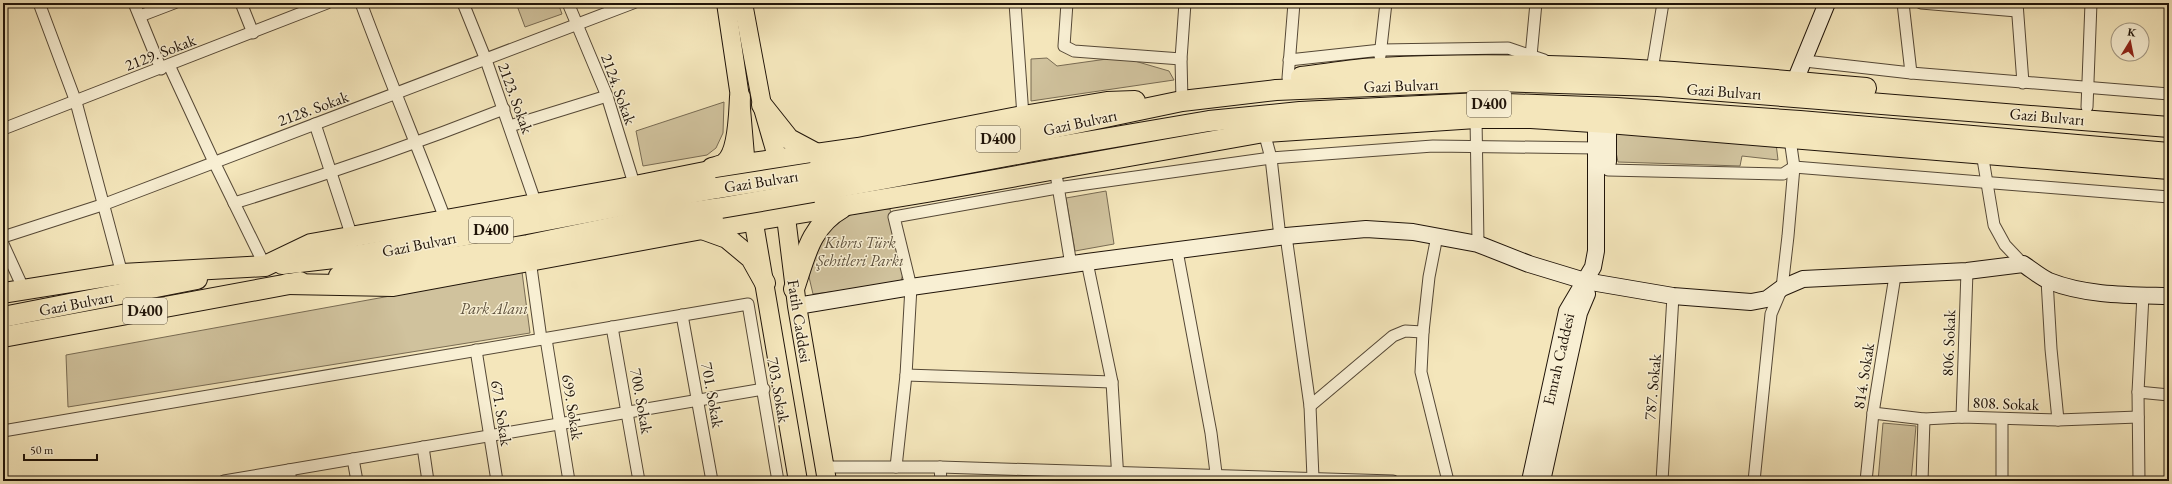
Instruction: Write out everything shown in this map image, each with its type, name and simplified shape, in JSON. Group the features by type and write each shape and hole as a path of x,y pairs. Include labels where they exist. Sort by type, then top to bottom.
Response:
{"highway":[{"path":"1232,95 1289,69 1380,59 1560,65 1652,70 2169,114"},
{"name":"Gazi Bulvarı","path":"3,317 265,266 360,255 717,188 815,173 1029,133 1182,101 1276,90 1494,81 1658,86 2169,127"},
{"path":"697,174 724,164 730,157 736,139 740,97"},
{"path":"3,293 122,274 265,266 311,244 635,187 745,162 778,160 815,173 1023,116 1107,102 1182,101"},
{"name":"Gazi Bulvarı","path":"3,337 287,284 528,245 667,216 721,208 815,173 1069,145 1209,121 1300,112 1480,103 1616,108 1800,120 1991,139 2169,153"},
{"path":"762,105 815,173"},
{"path":"287,284 393,286 702,229 845,206 1264,132 1476,118 1531,118 1602,122 1790,139 2169,169"},
{"path":"1055,168 1209,121"},
{"path":"796,298 815,231 828,215 845,206"},
{"path":"702,229 727,238 751,258 765,284"}],"main road":[{"name":"Fatih Caddesi","path":"726,3 740,97 745,162 798,481"},
{"name":"Fatih Caddesi","path":"743,3 762,105 778,160 796,298 826,474"}],"street":[{"path":"39,3 76,102 105,204 122,274"},
{"path":"134,3 265,266"},
{"path":"140,16 174,3"},
{"path":"242,3 253,33"},
{"name":"2129. Sokak","path":"3,129 76,102 327,3"},
{"path":"361,3 395,95 417,144 446,221"},
{"name":"2123. Sokak","path":"463,3 504,109 536,204"},
{"name":"2124. Sokak","path":"568,3 607,96 635,187"},
{"name":"2128. Sokak","path":"3,237 105,204 395,95 633,3"},
{"path":"1015,3 1023,116"},
{"path":"1067,3 1064,46 1074,51 1181,59"},
{"path":"1182,101 1181,59 1186,3"},
{"path":"1289,69 1294,3"},
{"path":"1386,3 1380,59 1508,48 1560,65"},
{"path":"1531,56 1536,3"},
{"path":"1652,70 1663,3"},
{"path":"1795,81 1805,61 1828,3"},
{"path":"1903,3 1911,73"},
{"path":"1921,3 2017,7 2023,83"},
{"path":"2087,107 2091,3"},
{"path":"1805,61 1911,73 2023,83 2088,86 2169,94"},
{"path":"510,126 607,96"},
{"path":"234,204 417,144 504,109"},
{"path":"1476,118 1478,145 1478,244"},
{"name":"Emrah Caddesi","path":"1542,481 1578,313 1586,296 1596,251 1597,148 1602,122"},
{"name":"Emrah Caddesi","path":"1530,481 1567,311 1590,282 1607,253 1608,170 1602,122"},
{"path":"315,124 352,237"},
{"path":"1264,132 1271,158 1310,406 1313,478"},
{"path":"1754,481 1771,314 1782,288 1794,167 1790,139"},
{"path":"896,467 906,375 911,287 894,217 1057,188 1271,158 1433,146 1478,145 1597,148"},
{"path":"1982,154 1985,182 1994,225 2005,245 2023,264 2047,280 2098,293 2169,296"},
{"path":"1608,170 1783,174 1794,167 2169,196"},
{"path":"1055,168 1057,188 1071,265"},
{"path":"796,298 911,287 1087,262 1283,237 1366,229 1413,232 1478,244 1529,264 1590,282 1674,296 1751,302 1767,298 1782,288 1803,279 1895,276 1966,271 2023,264"},
{"path":"1437,236 1429,277 1423,332 1421,372 1448,481"},
{"path":"4,249 24,290"},
{"path":"1177,251 1212,433 1217,478"},
{"name":"699. Sokak","path":"530,260 569,481"},
{"path":"1087,262 1112,382 1118,477"},
{"name":"806. Sokak","path":"1962,417 1966,271"},
{"name":"814. Sokak","path":"1866,481 1873,413 1895,276"},
{"path":"2047,280 2051,349 2058,420"},
{"path":"2139,481 2138,392 2143,295"},
{"name":"787. Sokak","path":"1662,481 1674,296"},
{"name":"703. Sokak","path":"682,315 748,304 764,389 778,481"},
{"path":"3,431 682,315"},
{"name":"701. Sokak","path":"682,315 712,481"},
{"name":"700. Sokak","path":"612,327 639,481"},
{"path":"1310,406 1393,336 1405,331 1423,332"},
{"name":"671. Sokak","path":"476,350 497,481"},
{"path":"906,375 1112,382"},
{"path":"224,481 290,476 353,459 764,389"},
{"path":"2138,392 2169,395"},
{"name":"808. Sokak","path":"1873,413 1924,419 1962,417 2058,420 2138,417"},
{"path":"1922,481 1924,419"},
{"path":"2002,419 2002,481"},
{"path":"423,447 428,481"},
{"path":"353,459 356,481"},
{"path":"826,474 896,467 940,467 1045,476 1313,478 1386,481"},
{"path":"940,467 941,481"}],"green space":[{"path":"516,3 558,3 562,14 525,27"},
{"path":"1121,57 1169,71 1174,80 1031,101 1031,59 1047,58 1057,66"},
{"path":"724,102 723,133 716,148 707,155 643,166 636,131"},
{"path":"1621,127 1776,143 1778,160 1742,156 1740,166 1618,162 1613,137"},
{"path":"1106,191 1114,244 1075,251 1066,198"},
{"name":"Kıbrıs Türk Şehitleri Parkı","path":"881,209 890,209 904,271 900,284 813,294 809,277 815,247 832,221 844,216"},
{"name":"Park Alanı","path":"522,272 530,333 68,407 66,355"},
{"path":"1883,423 1916,426 1911,481 1878,481"}]}
